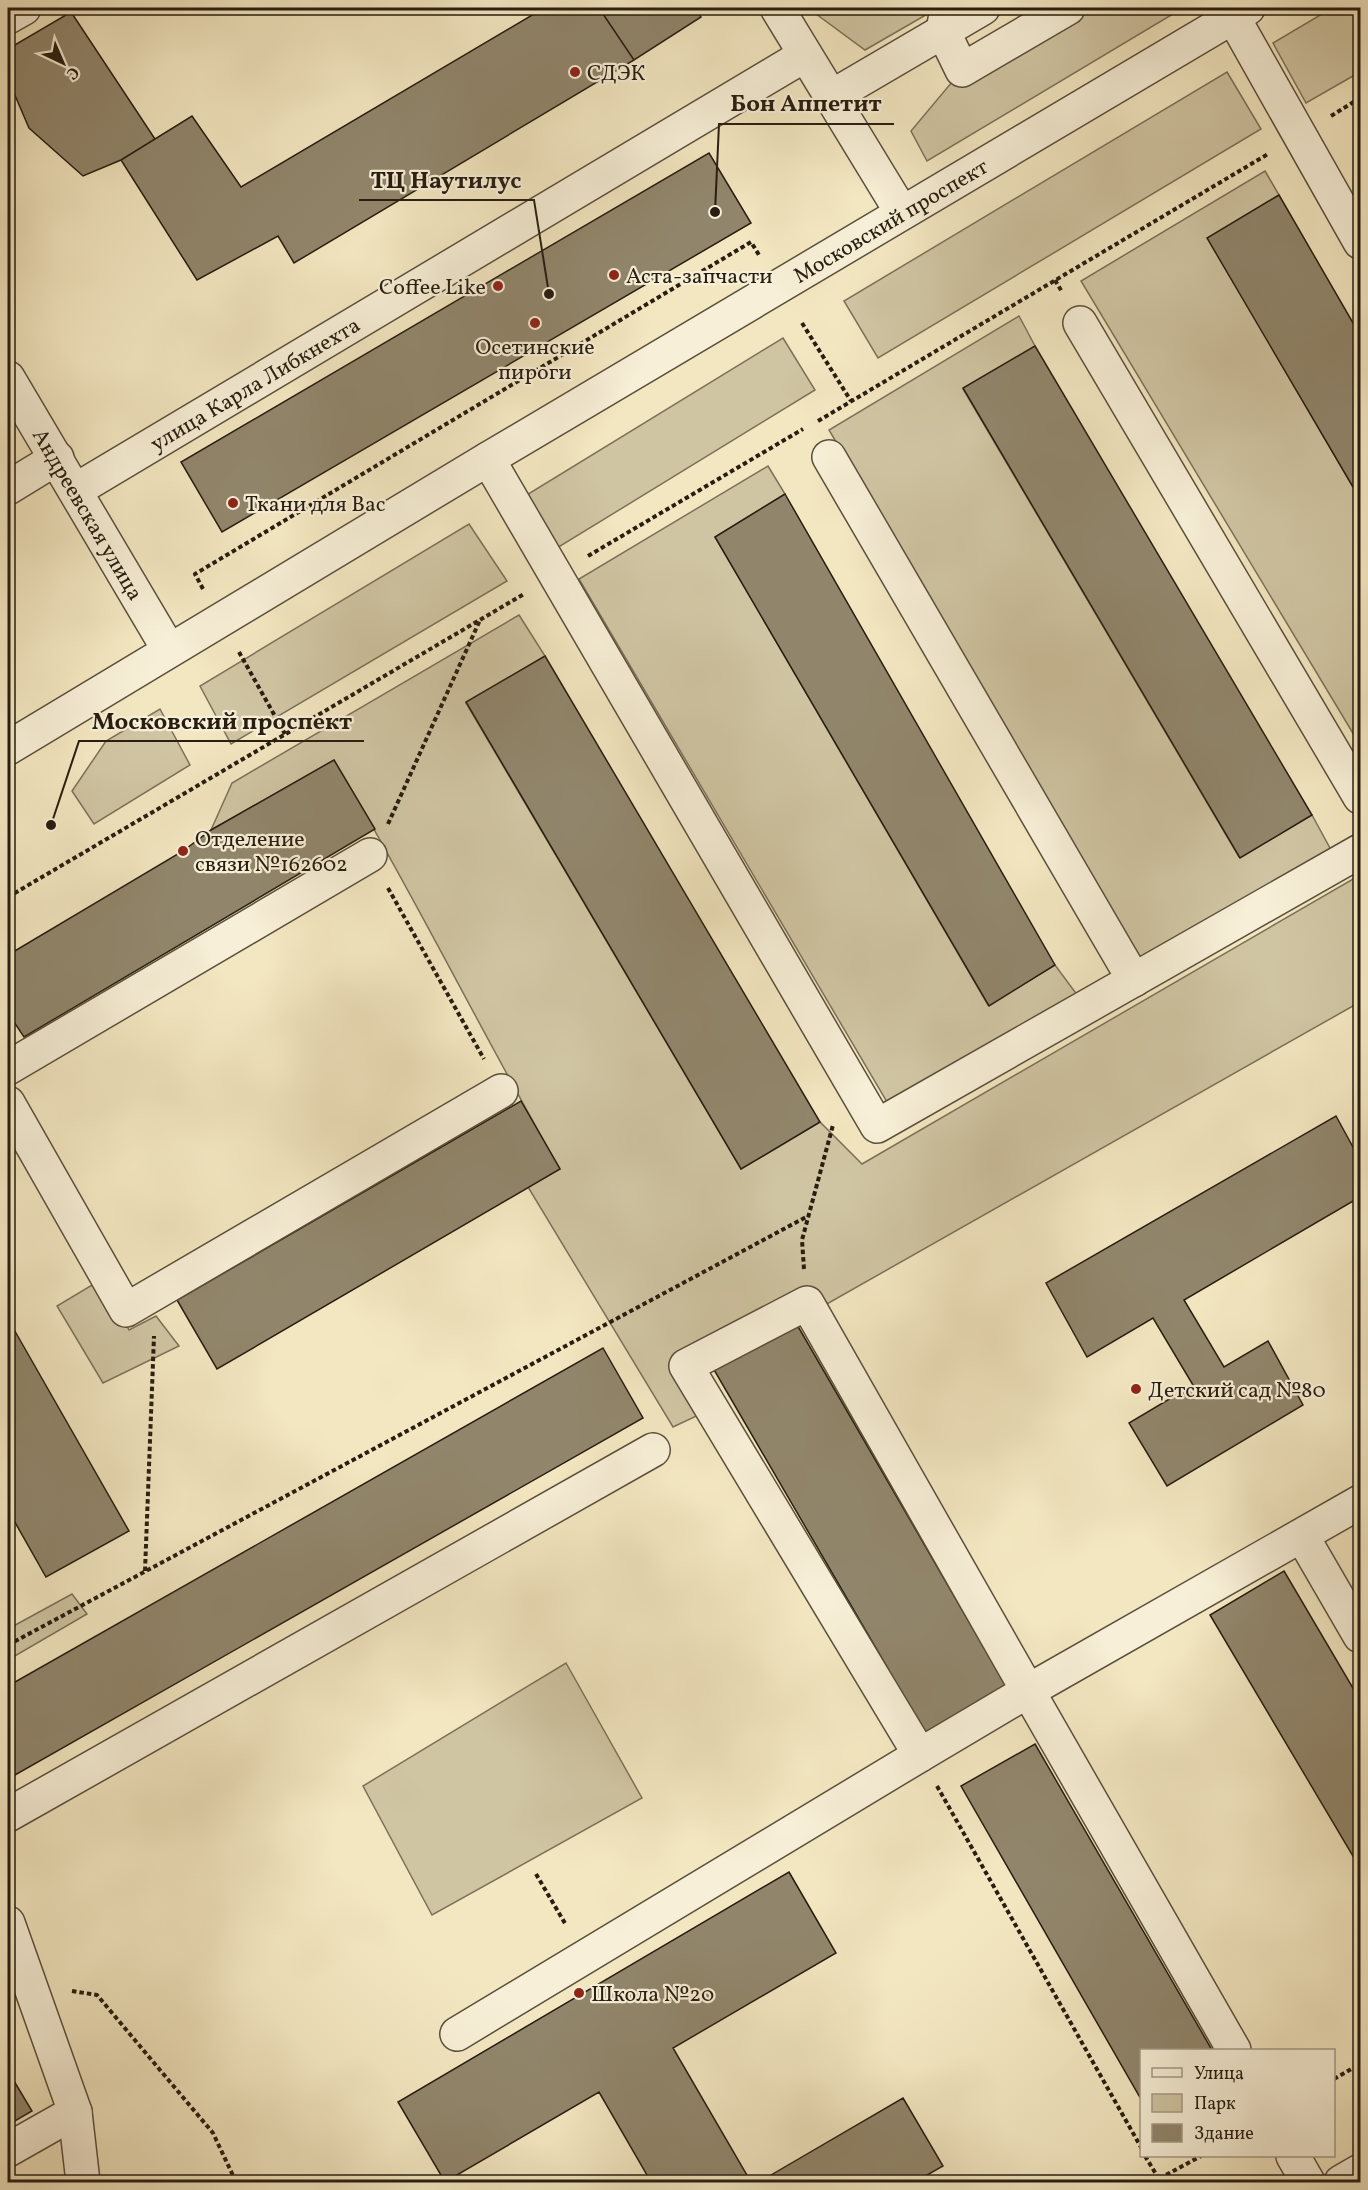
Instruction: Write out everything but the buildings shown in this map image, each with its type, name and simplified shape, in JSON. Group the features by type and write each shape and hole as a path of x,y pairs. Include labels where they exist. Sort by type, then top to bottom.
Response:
{"street":[{"path":"8,17 24,8"},
{"path":"777,8 902,213"},
{"path":"831,97 945,19 983,8"},
{"path":"945,19 962,70 1068,8"},
{"path":"1240,12 1300,135 1360,242"},
{"name":"Московский проспект","path":"8,748 488,459 1240,12"},
{"name":"улица Карла Либкнехта","path":"76,490 805,55"},
{"path":"1080,323 1360,797"},
{"name":"Андреевская улица","path":"8,378 169,651"},
{"path":"829,457 1134,980"},
{"path":"8,488 57,458"},
{"path":"488,459 877,1126 1360,851"},
{"path":"8,1068 370,855"},
{"path":"8,1103 126,1310 501,1091"},
{"path":"920,1755 686,1366 807,1303 1233,2049"},
{"path":"8,1815 653,1450"},
{"path":"457,2034 1028,1691 1360,1502"},
{"path":"1302,1536 1360,1636"},
{"path":"8,1923 75,2112 83,2182"},
{"path":"8,2150 75,2112"},
{"path":"1294,2157 1308,2182"},
{"path":"1341,2182 1360,2171"}],"path":[{"path":"8,897 851,401 1360,98"},
{"path":"205,592 195,574 751,242 762,260"},
{"path":"802,323 851,401"},
{"path":"480,620 381,839 370,855 501,1091"},
{"path":"238,651 285,734"},
{"path":"807,1303 802,1240 847,1075"},
{"path":"8,1645 808,1216"},
{"path":"145,1572 156,1293"},
{"path":"920,1755 1140,2145"},
{"path":"536,1874 585,1957"},
{"path":"29,1984 97,1995 213,2133 236,2182"},
{"path":"1335,2078 1360,2064"},
{"path":"1146,2157 1159,2179"},
{"path":"1153,2182 1199,2157"}],"green space":[{"path":"808,8 938,8 865,50"},
{"path":"1068,8 1183,8 927,161 911,131 962,70"},
{"path":"1332,8 1360,8 1360,72 1306,103 1273,43"},
{"path":"1227,72 1261,129 878,358 844,301"},
{"path":"1265,171 1279,195 1208,238 1360,499 1360,745 1081,281"},
{"path":"1019,316 1035,346 963,389 1239,857 1312,815 1331,850 1139,958 829,430"},
{"path":"783,338 815,390 557,548 525,496"},
{"path":"768,466 785,494 715,537 988,1005 1055,965 1078,996 887,1102 579,579"},
{"path":"469,524 507,581 231,744 200,686"},
{"path":"519,615 545,656 466,703 741,1169 820,1122 862,1164 1360,875 1360,1002 825,1305 680,1363 705,1412 673,1427 528,1187 560,1169 392,861 334,760 211,830 232,783"},
{"path":"160,709 190,765 94,824 72,791 106,741"},
{"path":"102,1279 129,1330 156,1316 179,1346 103,1383 57,1306"},
{"path":"72,1594 87,1614 8,1660 8,1629"},
{"path":"566,1663 642,1798 432,1915 363,1786"}],"place":[{"name":"СДЭК","path":"575,72"},
{"name":"Бон Аппетит","path":"715,212"},
{"name":"Аста-запчасти","path":"614,275"},
{"name":"Coffee Like","path":"498,286"},
{"name":"ТЦ Наутилус","path":"549,294"},
{"name":"Осетинские пироги","path":"535,323"},
{"name":"Ткани для Вас","path":"233,503"},
{"name":"Московский проспект","path":"51,825"},
{"name":"Отделение связи №162602","path":"183,851"},
{"name":"Детский сад №80","path":"1136,1389"},
{"name":"Школа №20","path":"579,1993"}]}
